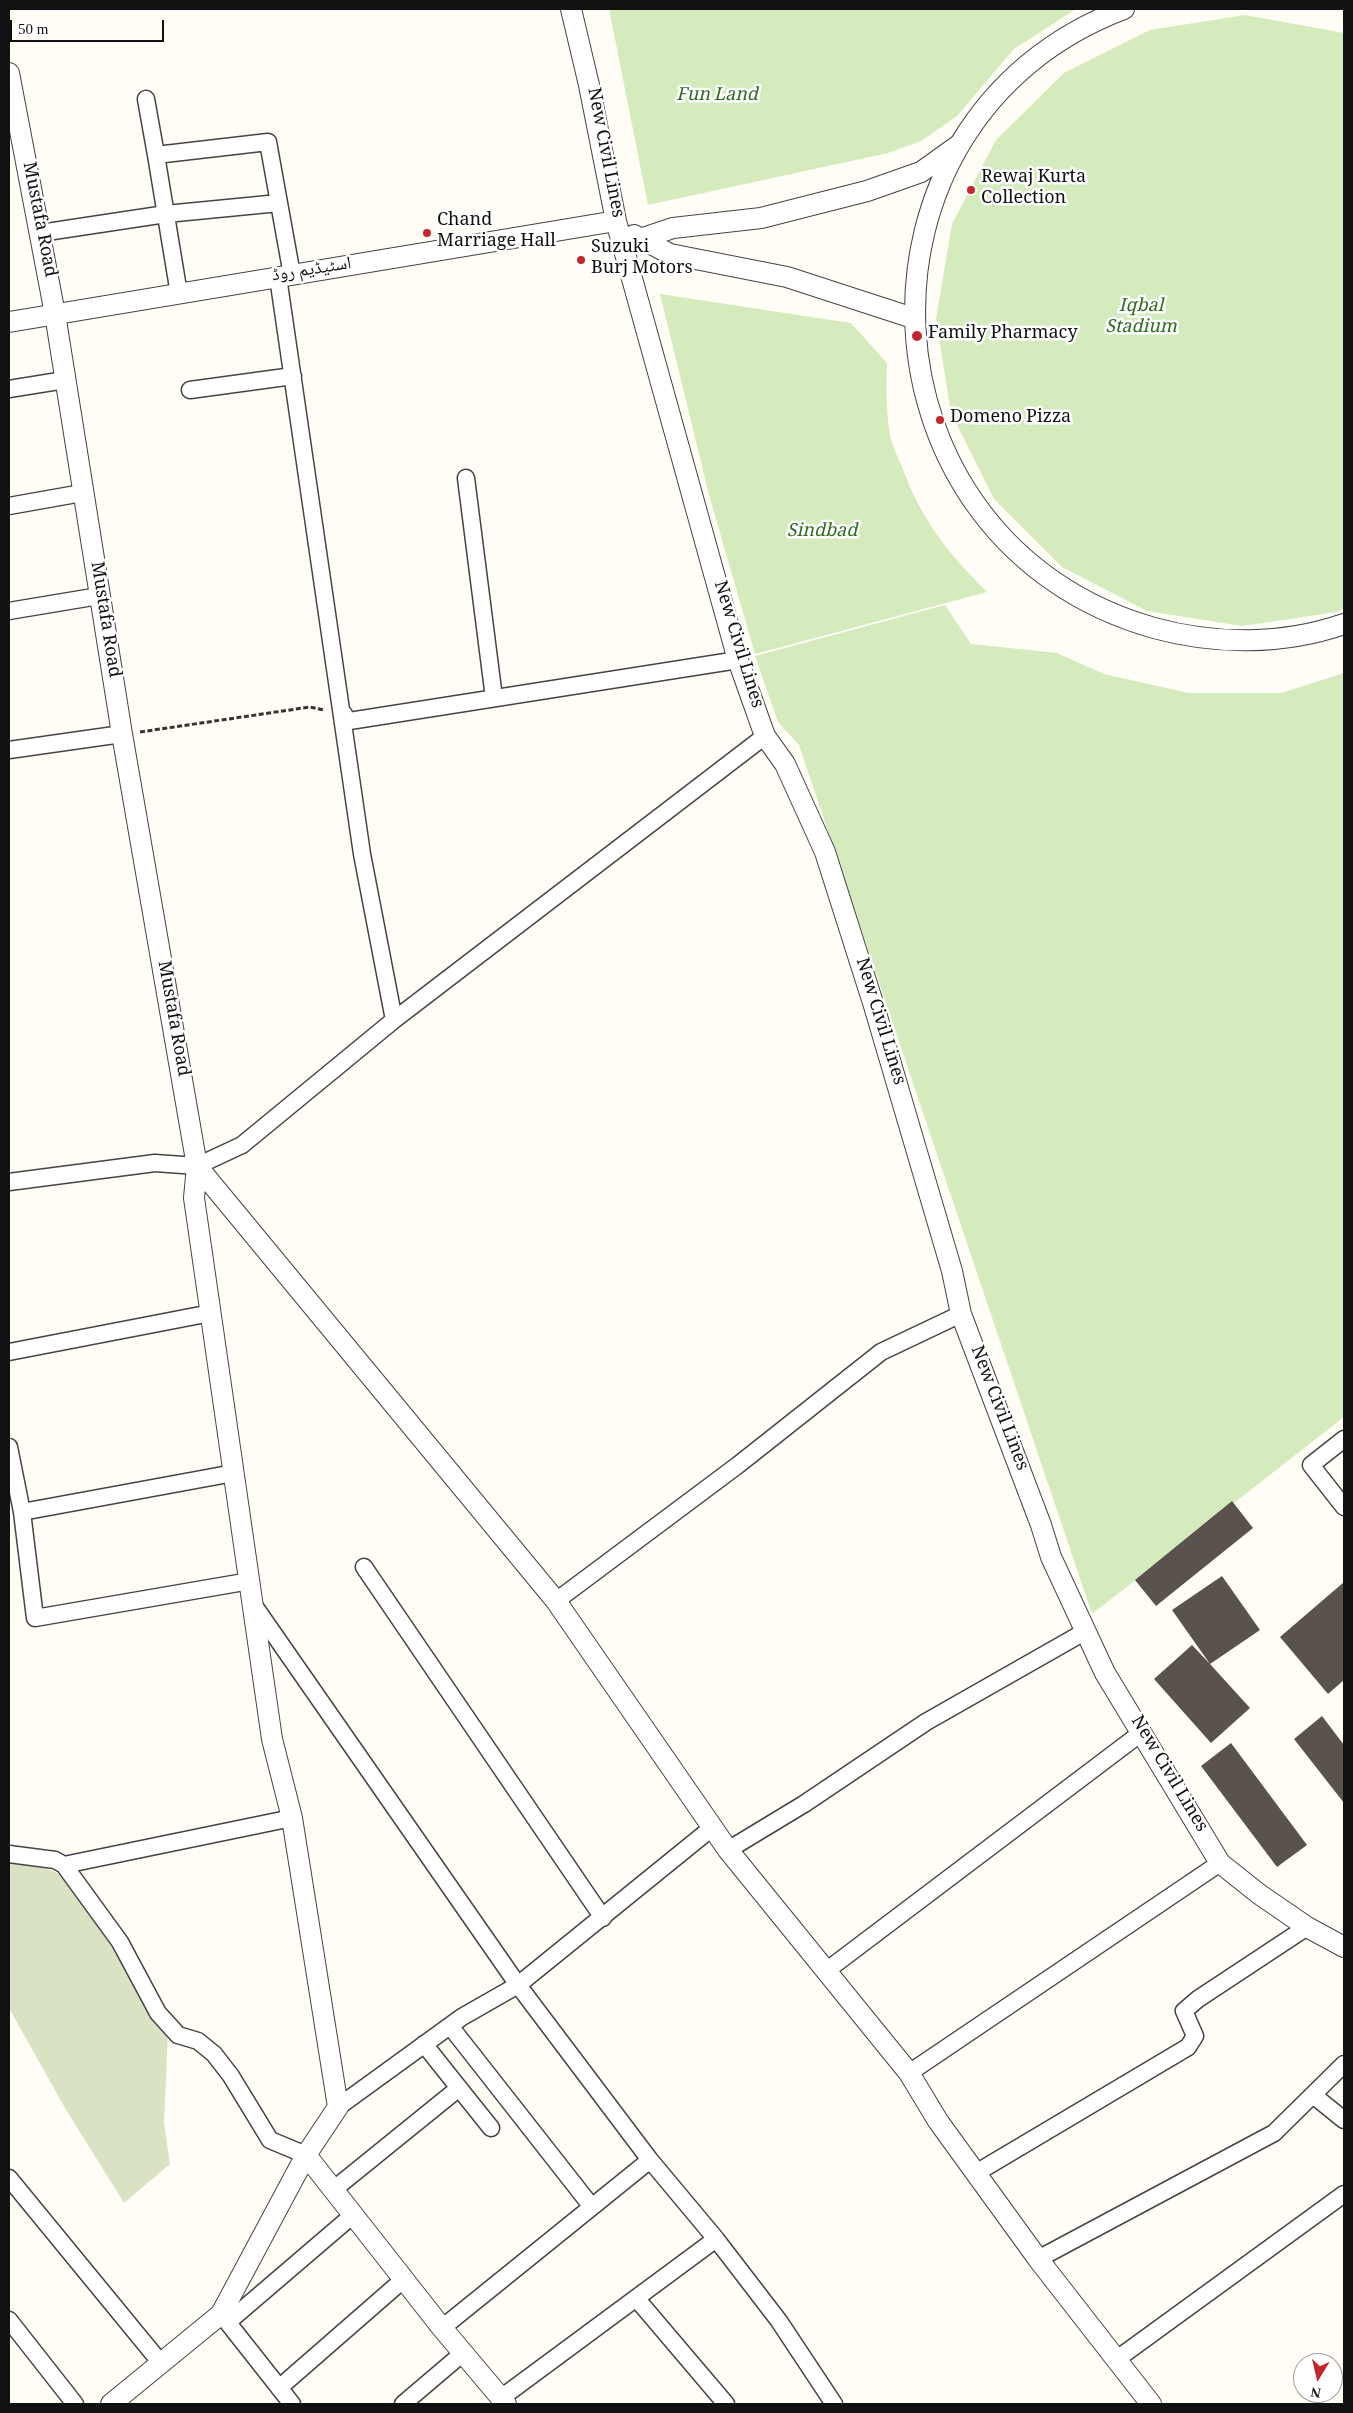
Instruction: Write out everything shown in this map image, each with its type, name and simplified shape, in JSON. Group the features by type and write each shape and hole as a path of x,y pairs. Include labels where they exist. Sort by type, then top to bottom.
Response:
{"street":[{"name":"New Civil Lines","path":"571,9 589,85 616,221 738,660 765,736 785,764 825,852 874,1006 952,1272 961,1314 1038,1516 1051,1557 1105,1674 1220,1863 1259,1894 1307,1927 1344,1947"},
{"path":"1124,9 1071,34 1039,56 1010,82 983,111 961,143 934,198 918,257 913,318 918,367 927,406 949,461 974,503 1006,541 1043,574 1084,601 1130,621 1177,634 1226,640 1276,639 1325,630 1344,624"},
{"name":"Mustafa Road","path":"10,82 55,314 99,596 197,1166"},
{"path":"146,99 179,294"},
{"path":"156,155 268,142 279,203 293,376 344,718 362,854 394,1020"},
{"path":"640,239 673,228 761,218 867,191 921,172 961,143"},
{"path":"40,233 166,214 279,203"},
{"path":"616,221 640,239 670,254 787,277 913,318"},
{"name":"اسٹیڈیم روڈ","path":"9,322 616,221"},
{"path":"190,390 293,376"},
{"path":"9,389 65,380"},
{"path":"466,478 494,698"},
{"path":"9,506 82,493"},
{"path":"9,611 99,596"},
{"path":"344,718 494,698 738,660"},
{"path":"9,750 122,734"},
{"path":"9,1182 155,1163 197,1166 242,1145 394,1020 765,736"},
{"path":"197,1166 194,1198 255,1607 272,1738 292,1818 338,2107"},
{"path":"197,1166 556,1601 728,1850 909,2073 938,2121 1038,2258 1151,2404"},
{"path":"9,1352 211,1313"},
{"path":"556,1601 738,1465 881,1352 961,1314"},
{"path":"1344,1439 1311,1465 1344,1507"},
{"path":"9,1455 22,1512 35,1618 250,1581"},
{"path":"22,1512 234,1473"},
{"path":"364,1567 603,1918"},
{"path":"255,1607 518,1985 650,2160 716,2239 779,2321 834,2404"},
{"path":"728,1850 804,1804 926,1722 1086,1631"},
{"path":"826,1971 1142,1734"},
{"path":"64,1866 292,1818"},
{"path":"224,2318 306,2155 338,2107 450,2026 518,1985 713,1827"},
{"path":"9,1854 55,1860 64,1866 120,1942 158,2013 178,2035 198,2041 214,2054 231,2076 270,2140 306,2155 442,2328 503,2401 716,2239"},
{"path":"909,2073 1220,1863"},
{"path":"976,2173 1188,2047 1195,2036 1184,2011 1198,1999 1307,1927"},
{"path":"450,2026 592,2207"},
{"path":"424,2044 491,2128"},
{"path":"1038,2258 1274,2133 1344,2064"},
{"path":"334,2190 459,2088"},
{"path":"1313,2096 1344,2120"},
{"path":"442,2328 650,2160"},
{"path":"9,2178 160,2362"},
{"path":"1117,2359 1344,2194"},
{"path":"111,2404 160,2362 224,2318 353,2215"},
{"path":"224,2318 285,2399 404,2279"},
{"path":"636,2298 726,2404"},
{"path":"9,2320 75,2404"},
{"path":"403,2404 463,2353"}],"path":[{"path":"122,734 310,707 344,718"}],"green space":[{"name":"Fun Land","path":"609,9 1076,9 1014,49 957,116 921,141 888,153 648,205"},
{"name":"Iqbal Stadium","path":"1245,15 1344,33 1344,608 1337,612 1242,626 1147,611 1062,567 994,499 951,413 936,319 952,224 996,140 1064,73 1150,30"},
{"name":"Sindbad","path":"660,294 851,323 887,363 890,435 918,504 937,535 987,592 755,654 709,495"},
{"path":"945,605 971,644 1057,653 1104,674 1189,693 1281,693 1344,673 1344,1417 1092,1614 799,745 778,722 755,656"},
{"path":"9,1857 53,1871 89,1889 168,2033 164,2123 170,2164 124,2203 65,2108 9,2008"}],"building":[{"path":"1232,1501 1253,1528 1156,1606 1135,1580"},
{"path":"1222,1576 1260,1630 1210,1664 1172,1610"},
{"path":"1344,1582 1344,1680 1328,1694 1280,1637"},
{"path":"1192,1645 1250,1708 1211,1743 1154,1679"},
{"path":"1322,1716 1344,1745 1344,1803 1294,1739"},
{"path":"1231,1743 1307,1845 1277,1867 1201,1766"}],"place":[{"name":"Rewaj Kurta Collection","path":"971,190"},
{"name":"Chand Marriage Hall","path":"427,233"},
{"name":"Suzuki Burj Motors","path":"581,260"},
{"name":"Family Pharmacy","path":"917,336"},
{"name":"Domeno Pizza","path":"940,420"}]}
